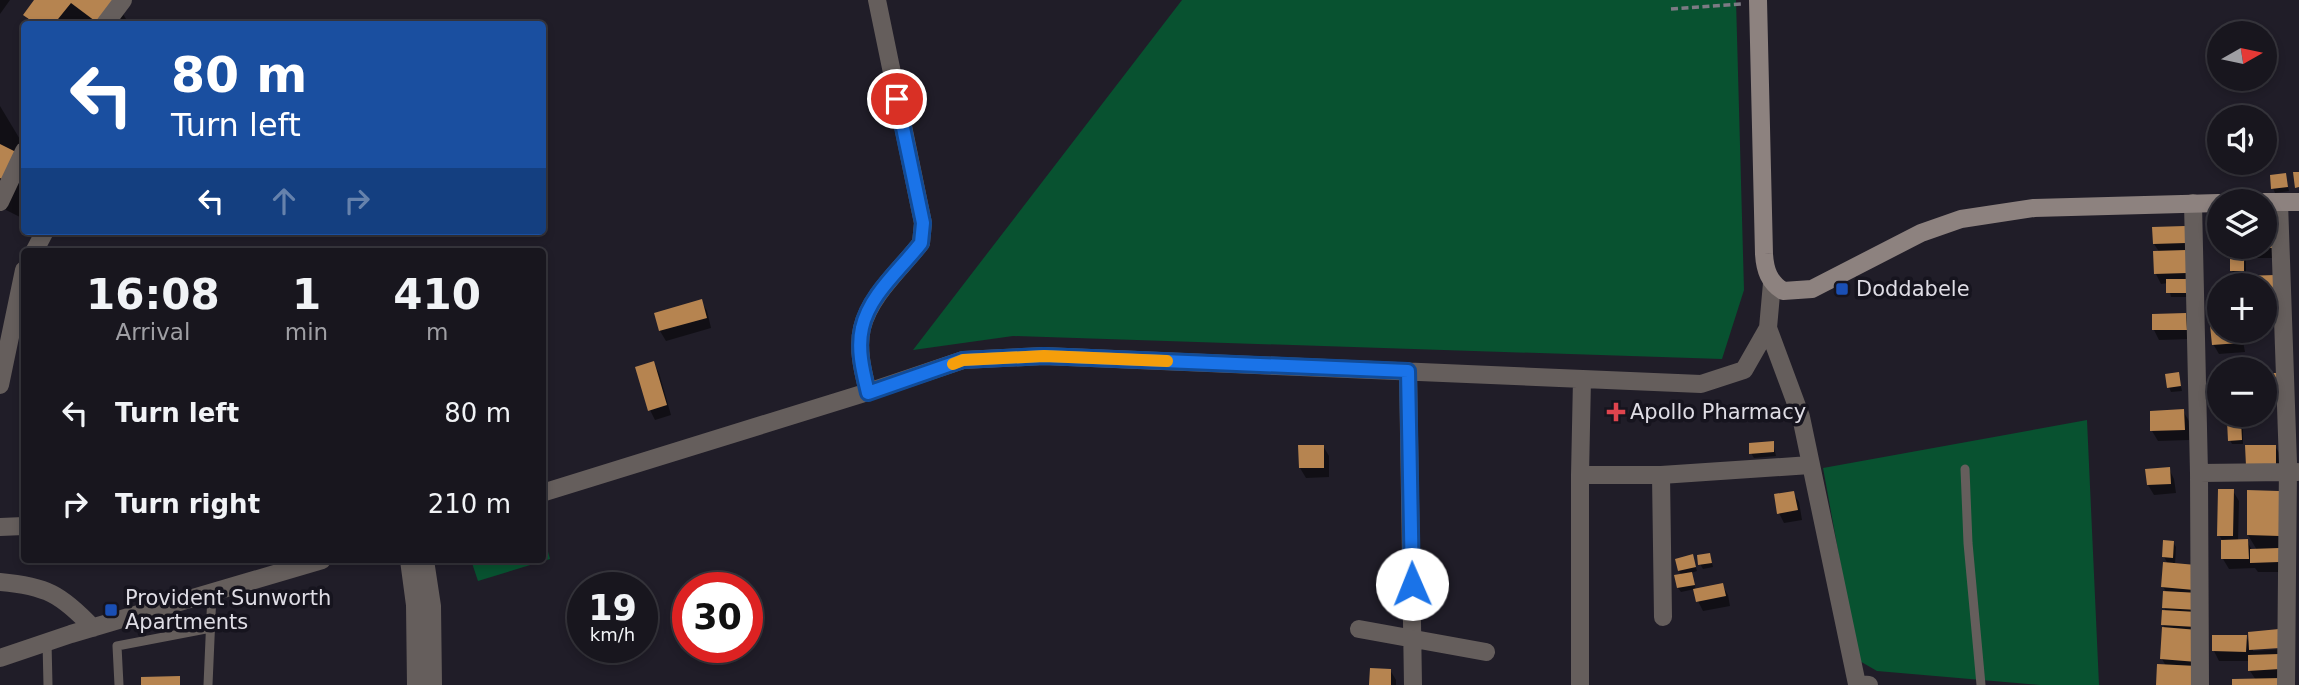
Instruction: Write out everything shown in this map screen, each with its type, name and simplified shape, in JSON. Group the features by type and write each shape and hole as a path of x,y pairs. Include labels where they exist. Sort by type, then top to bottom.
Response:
{"street":[{"path":"107,21 123,0"},
{"path":"868,393 861,363 862,328 874,299 921,243 923,233 877,0"},
{"path":"1758,1 1764,254 1766,272 1772,283 1783,291 1812,289 1930,229 1961,219 2034,208 2207,203"},
{"path":"0,202 21,157"},
{"path":"2277,202 2299,202"},
{"path":"2193,203 2200,685"},
{"path":"2276,259 2293,472 2286,685"},
{"path":"546,492 868,393 963,360 1044,356 1701,384 1744,370 1768,328 1772,283"},
{"path":"0,385 21,284"},
{"path":"1768,328 1801,417 1857,684 1869,685"},
{"path":"1408,371 1413,685"},
{"path":"1580,685 1582,379"},
{"path":"1580,475 1661,475 1811,466"},
{"path":"2199,473 2293,472"},
{"path":"1661,475 1662,617"},
{"path":"0,527 21,526"},
{"path":"0,658 310,563"},
{"path":"409,563 415,605 416,685"},
{"path":"425,563 432,606 433,685"},
{"path":"0,582 23,584 52,592 74,607 93,628"},
{"path":"1359,629 1486,652"}],"lane":[{"path":"1965,469 1968,543 1981,685"},
{"path":"208,685 212,593"},
{"path":"119,685 117,646 211,628"},
{"path":"47,642 48,685"}],"path":[{"path":"1671,9 1758,1"}],"green space":[{"path":"1182,0 1736,0 1744,290 1722,359 1013,336 913,350"},
{"path":"2087,420 2099,685 2040,685 1877,671 1858,660 1823,468"},
{"path":"546,544 550,559 546,560"},
{"path":"472,563 537,563 478,581"}],"building":[{"path":"34,0 116,0 101,21 95,21 71,3 56,21 32,21 23,15"},
{"path":"0,144 21,154 21,157 9,183 0,178"},
{"path":"2293,172 2299,172 2299,187 2295,188"},
{"path":"2286,173 2288,187 2271,189 2270,175"},
{"path":"2185,226 2186,243 2153,244 2152,227"},
{"path":"2186,250 2187,273 2154,274 2153,251"},
{"path":"2230,259 2244,259 2244,271 2230,271"},
{"path":"2166,279 2187,279 2187,293 2166,293"},
{"path":"702,299 707,318 659,331 654,313"},
{"path":"2186,313 2187,330 2152,330 2152,314"},
{"path":"654,361 667,405 648,411 635,367"},
{"path":"2179,372 2181,386 2167,388 2165,374"},
{"path":"2184,409 2185,430 2150,431 2150,411"},
{"path":"2227,427 2241,427 2242,440 2228,441"},
{"path":"1774,441 1774,452 1749,454 1749,443"},
{"path":"1298,445 1324,445 1324,468 1299,468"},
{"path":"2245,445 2276,445 2276,466 2246,466"},
{"path":"2170,467 2171,484 2147,485 2145,469"},
{"path":"2218,489 2234,489 2233,536 2217,536"},
{"path":"2247,490 2279,491 2279,536 2247,535"},
{"path":"1794,491 1798,510 1777,514 1774,494"},
{"path":"2248,539 2249,559 2221,559 2221,540"},
{"path":"2163,540 2174,541 2173,558 2162,557"},
{"path":"2279,548 2279,562 2250,563 2250,549"},
{"path":"1710,553 1712,563 1698,565 1697,555"},
{"path":"1693,554 1696,567 1678,571 1675,559"},
{"path":"2163,562 2196,565 2194,590 2161,587"},
{"path":"1692,572 1695,585 1677,588 1674,575"},
{"path":"1723,583 1726,596 1696,602 1693,589"},
{"path":"2163,591 2199,593 2198,610 2162,608"},
{"path":"2162,610 2197,612 2196,627 2161,625"},
{"path":"2162,627 2198,630 2197,662 2160,659"},
{"path":"2279,629 2280,648 2249,650 2248,632"},
{"path":"2212,635 2247,635 2246,652 2212,651"},
{"path":"2279,654 2280,669 2248,671 2248,655"},
{"path":"2157,664 2197,666 2196,685 2156,685"},
{"path":"1370,668 1391,669 1391,685 1369,685"},
{"path":"180,676 180,685 141,685 141,677"},
{"path":"2282,678 2282,685 2232,685 2232,679"}],"slow traffic":[{"path":"953,364 963,360 1044,356 1167,361"}],"place":[{"name":"Doddabele","path":"1842,289"},
{"name":"Apollo Pharmacy","path":"1616,412"},
{"name":"Provident Sunworth Apartments","path":"111,610"}],"route":[{"path":"897,99 923,233 921,243 874,299 862,328 861,363 868,393 963,360 1044,356 1408,371 1412,584"}]}
